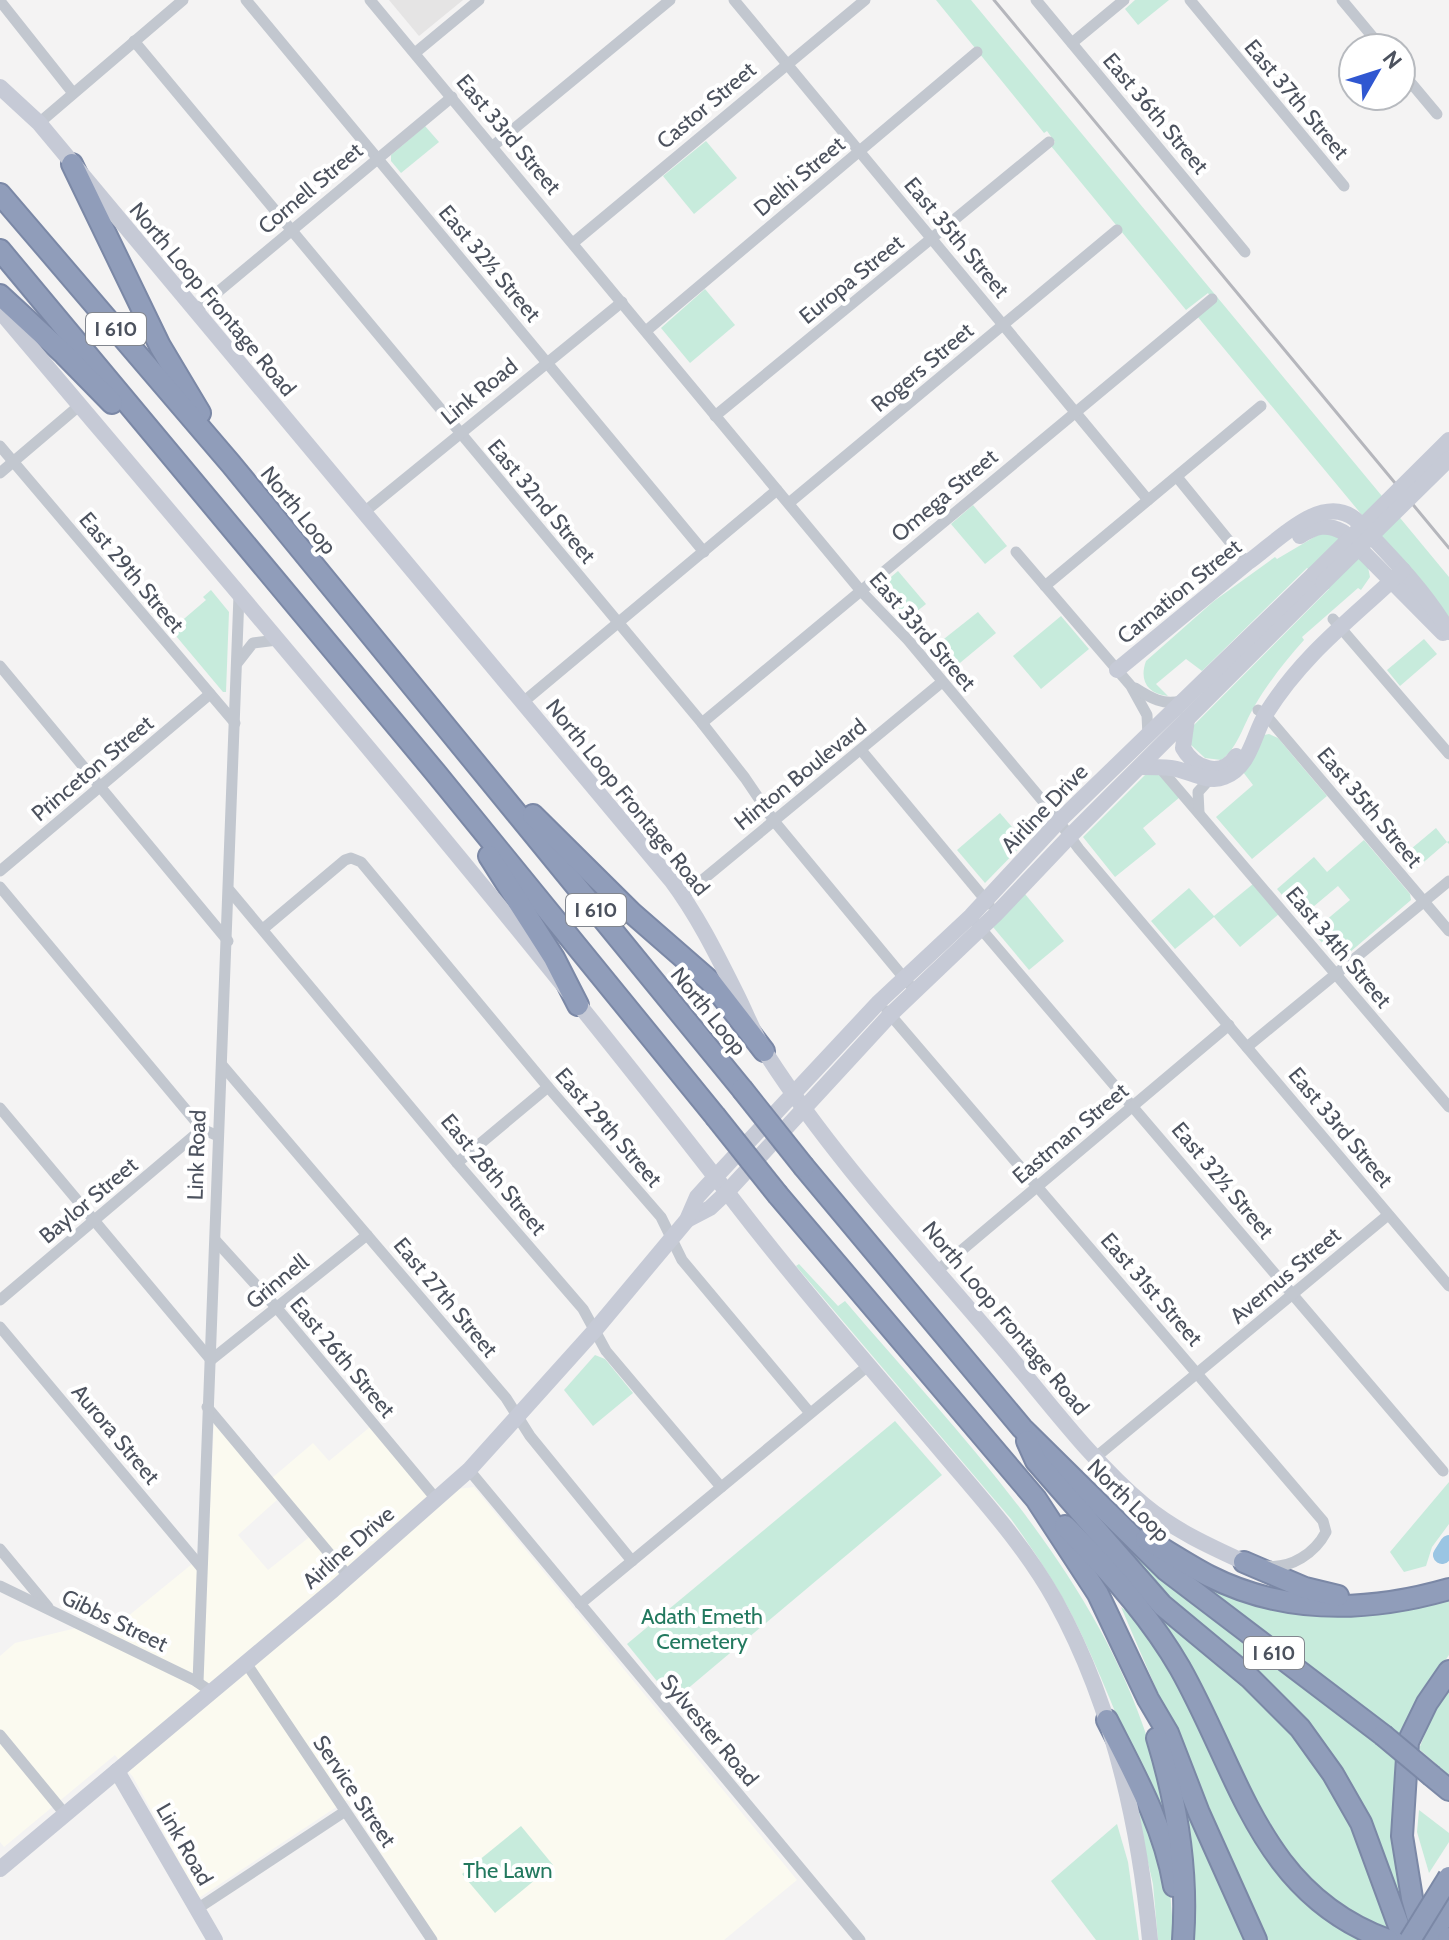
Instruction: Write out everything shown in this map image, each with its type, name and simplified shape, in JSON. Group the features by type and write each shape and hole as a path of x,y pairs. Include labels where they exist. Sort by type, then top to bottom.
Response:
{"highway":[{"path":"72,164 160,346 231,464"},
{"name":"North Loop","path":"0,194 231,464 804,1167 1022,1428 1166,1570 1383,1735 1449,1790"},
{"name":"I 610","path":"0,250 435,772 778,1195 1036,1499 1098,1594 1148,1699 1168,1733 1199,1813 1256,1940"},
{"path":"0,295 64,354 222,517"},
{"path":"449,730 632,913 710,981 764,1051"},
{"path":"435,772 554,958 578,1005"},
{"path":"1022,1428 1036,1461 1162,1605 1266,1693 1300,1728 1333,1774 1361,1823 1404,1940"},
{"path":"1036,1499 1098,1561 1148,1622 1178,1665 1255,1821 1279,1859 1315,1898 1379,1937"},
{"path":"1120,1523 1211,1577 1298,1604 1336,1607 1373,1604 1402,1601 1449,1589"},
{"path":"1244,1562 1305,1588 1373,1604"},
{"path":"1427,1940 1412,1898 1402,1836 1408,1742 1427,1703 1449,1671"},
{"path":"1148,1699 1167,1768 1183,1857 1185,1911 1181,1940"},
{"path":"1107,1720 1143,1791 1166,1851 1181,1940"},
{"path":"1410,1940 1449,1877"},
{"path":"1427,1940 1449,1908"}],"main road":[{"name":"North Loop Frontage Road","path":"0,87 39,123 683,896 709,938 764,1051 813,1123 937,1271 1096,1457 1146,1507 1201,1543 1244,1562"},
{"path":"0,311 277,640 1018,1543 1057,1603 1107,1720 1132,1825 1150,1940"},
{"name":"Airline Drive","path":"991,907 1140,767 1449,440"},
{"name":"Airline Drive","path":"0,1869 117,1771 205,1687 246,1663 469,1470 595,1330 671,1237 687,1220 710,1208 727,1192 799,1102 884,1008 991,907 1059,821 1189,696 1449,459"},
{"name":"Carnation Street","path":"1117,670 1269,548 1275,539 1315,515 1333,510 1355,519 1394,572"},
{"path":"1187,719 1183,748 1193,763 1207,768 1233,761 1282,673 1306,645 1394,572"},
{"path":"1394,572 1429,600 1449,632"},
{"path":"1394,572 1449,639"},
{"path":"1140,767 1172,768 1216,779 1240,767 1261,712"},
{"name":"Airline Drive","path":"687,1220 697,1197 715,1177 799,1102"},
{"name":"Link Road","path":"117,1771 215,1940"}],"street":[{"name":"East 32½ Street","path":"246,0 704,552"},
{"name":"East 33rd Street","path":"370,0 861,591 908,640 1071,835 1079,849 1449,1286"},
{"path":"415,53 479,0"},
{"path":"493,146 670,0"},
{"name":"East 35th Street","path":"734,0 1148,500"},
{"name":"Castor Street","path":"573,243 865,0"},
{"name":"East 36th Street","path":"1036,0 1245,252"},
{"path":"1072,43 1124,0"},
{"name":"East 37th Street","path":"1190,0 1344,186"},
{"path":"1342,0 1369,32"},
{"path":"0,1 73,93"},
{"path":"39,123 180,1"},
{"name":"East 32nd Street","path":"134,41 702,723 774,821 909,984"},
{"name":"Delhi Street","path":"646,331 977,52"},
{"path":"1417,90 1437,114"},
{"name":"Cornell Street","path":"195,311 452,97"},
{"name":"Europa Street","path":"715,416 1049,142"},
{"name":"Rogers Street","path":"789,503 1117,230"},
{"name":"Omega Street","path":"702,723 1212,299"},
{"name":"Link Road","path":"363,513 622,302"},
{"path":"0,473 80,405"},
{"path":"1045,586 1261,406"},
{"name":"East 29th Street","path":"0,446 235,723"},
{"path":"1177,477 1247,563"},
{"path":"522,703 777,490"},
{"path":"1016,552 1131,686 1147,715 1148,736"},
{"name":"Link Road","path":"205,1687 199,1650 201,1567 230,891 239,595"},
{"path":"1336,623 1449,754"},
{"path":"238,662 253,643 277,640"},
{"path":"0,666 228,941"},
{"name":"Hinton Boulevard","path":"683,896 942,682"},
{"path":"1131,686 1155,700 1171,703 1189,696"},
{"name":"Princeton Street","path":"0,871 210,694"},
{"name":"East 35th Street","path":"1261,712 1449,931"},
{"path":"861,750 991,907"},
{"name":"East 34th Street","path":"1160,768 1449,1107"},
{"path":"1199,813 1198,792 1207,782 1216,779"},
{"name":"East 29th Street","path":"263,929 345,860 358,860 661,1217 682,1260 810,1413"},
{"path":"1247,1047 1449,881"},
{"path":"0,887 202,1129 218,1136"},
{"name":"East 28th Street","path":"230,891 583,1309 606,1351 721,1487"},
{"name":"East 32½ Street","path":"976,923 1443,1471"},
{"name":"East 31st Street","path":"884,1008 1326,1527 1324,1535 1296,1562 1279,1567 1244,1562"},
{"name":"Eastman Street","path":"937,1271 1229,1025"},
{"name":"East 27th Street","path":"222,1065 506,1398 528,1434 632,1561"},
{"path":"457,1163 548,1087"},
{"path":"0,1108 211,1360"},
{"name":"Baylor Street","path":"0,1300 202,1129"},
{"name":"Avernus Street","path":"1096,1457 1388,1215"},
{"name":"Grinnell","path":"211,1360 367,1235"},
{"name":"East 26th Street","path":"216,1241 276,1307 437,1500"},
{"name":"Aurora Street","path":"0,1327 201,1567"},
{"path":"580,1604 869,1365"},
{"path":"207,1407 349,1577"},
{"name":"Sylvester Road","path":"469,1470 860,1940"},
{"path":"0,1549 53,1613"},
{"name":"Gibbs Street","path":"0,1586 205,1687"},
{"path":"177,1672 199,1650"},
{"name":"Service Street","path":"246,1663 432,1940"},
{"path":"0,1735 65,1814"},
{"path":"197,1909 344,1812"}],"shaded area":[{"path":"389,0 463,0 419,36"},
{"path":"214,1423 278,1499 238,1535 268,1570 317,1531 272,1478 313,1443 329,1461 370,1427 424,1493 474,1487 797,1880 724,1940 437,1940 347,1800 199,1898 133,1777 115,1755 4,1847 0,1842 0,1656 15,1643 76,1628 100,1639 208,1551"}],"green space":[{"path":"936,0 971,0 1449,577 1449,620 1197,316 1214,302 1208,293 1186,310 1051,146 1055,142 1047,131 1044,133"},
{"path":"1135,0 1169,0 1138,25 1125,9"},
{"path":"425,126 439,142 401,173 391,161 391,155"},
{"path":"706,141 737,178 694,214 663,176"},
{"path":"705,289 735,325 690,363 661,328"},
{"path":"973,505 1007,546 985,564 951,524"},
{"path":"1315,532 1336,533 1368,567 1370,577 1361,590 1358,588 1302,637 1304,640 1265,689 1227,755 1221,760 1205,758 1190,744 1190,729 1329,589 1307,568 1202,671 1186,659 1156,684 1168,696 1146,685 1146,661 1214,601 1275,557 1277,559 1316,536"},
{"path":"898,571 926,604 906,620 878,588"},
{"path":"211,590 229,612 226,692 171,630 206,600 203,597"},
{"path":"978,612 996,633 949,672 930,650"},
{"path":"1061,616 1089,649 1041,689 1013,656"},
{"path":"1424,639 1437,654 1400,686 1387,670"},
{"path":"1264,735 1278,738 1327,796 1252,859 1216,817 1253,785 1243,772"},
{"path":"1147,773 1163,776 1180,797 1143,828 1156,844 1115,877 1083,837"},
{"path":"1000,813 1025,842 985,883 957,850"},
{"path":"1436,828 1447,842 1411,873 1399,859"},
{"path":"1364,840 1410,894 1411,900 1338,959 1312,932 1350,900 1338,886 1301,917 1277,889 1314,857 1327,872"},
{"path":"1253,884 1279,914 1240,947 1214,917 1175,949 1151,921 1189,888 1214,916"},
{"path":"1025,894 1064,941 1029,970 993,927"},
{"path":"799,1264 838,1306 845,1301 977,1454 1058,1561 1093,1617 1124,1677 1152,1752 1170,1835 1086,1644 1044,1567 1011,1519 796,1266"},
{"path":"595,1355 605,1359 633,1393 593,1426 564,1390"},
{"name":"Adath Emeth Cemetery","path":"895,1421 942,1475 673,1701 627,1644"},
{"path":"1449,1482 1449,1524 1432,1547 1426,1566 1404,1572 1390,1552"},
{"path":"1132,1550 1400,1758 1393,1827 1410,1915 1405,1924 1389,1867 1360,1800 1198,1624 1157,1587 1129,1552"},
{"path":"1171,1563 1254,1599 1449,1595 1449,1655 1437,1672 1406,1739"},
{"path":"1121,1607 1144,1629 1173,1673 1244,1820 1280,1875 1303,1899 1332,1921 1366,1940 1264,1940"},
{"path":"1156,1612 1251,1688 1306,1747 1357,1832 1391,1933 1330,1901 1287,1859 1250,1790 1211,1705"},
{"path":"1449,1684 1449,1775 1419,1749"},
{"path":"1129,1780 1169,1879 1174,1940 1158,1940 1153,1884"},
{"path":"1183,1795 1245,1940 1191,1940 1179,1796"},
{"path":"1419,1810 1449,1833 1449,1842 1429,1873 1417,1832"},
{"path":"1117,1824 1128,1862 1139,1940 1096,1940 1051,1881"},
{"name":"The Lawn","path":"521,1826 553,1865 495,1913 462,1874"}],"waterway":[{"path":"1442,1555 1449,1544"}],"railway":[{"path":"994,0 1449,548"}]}
